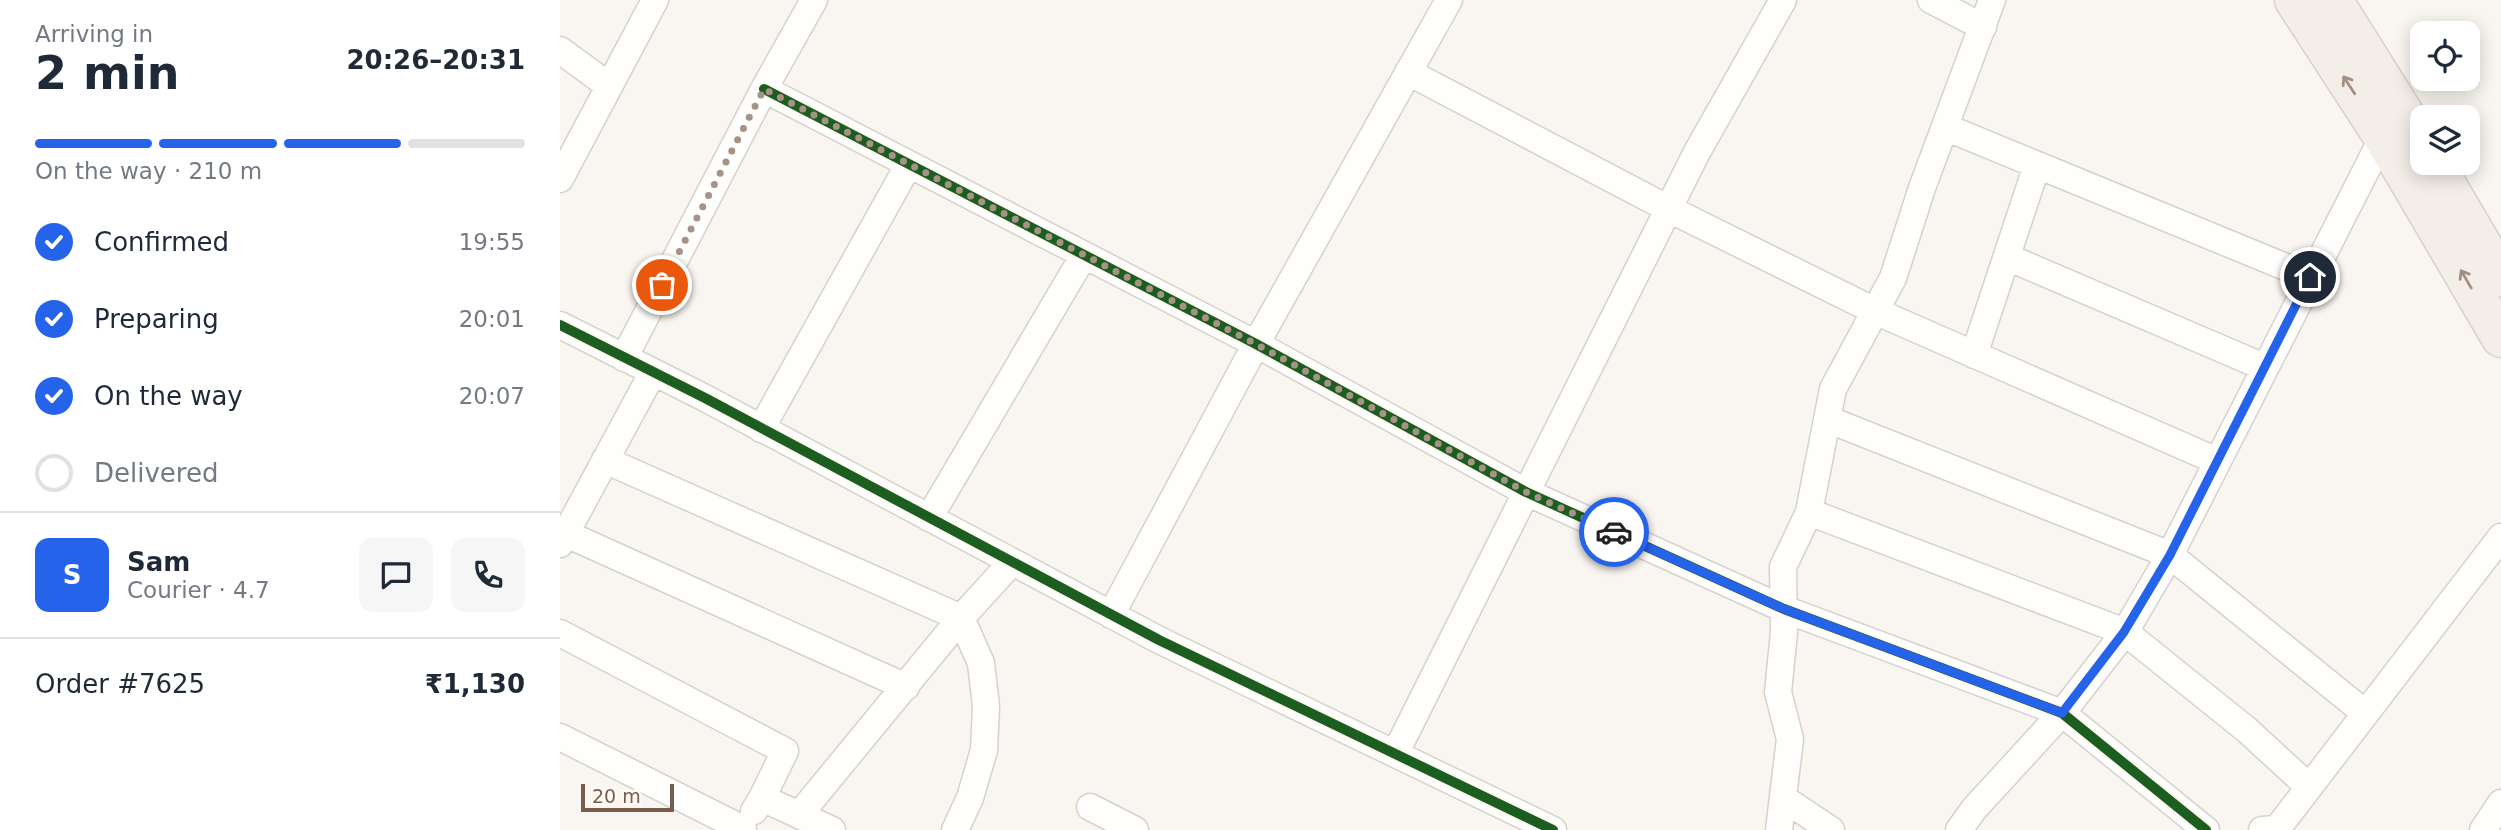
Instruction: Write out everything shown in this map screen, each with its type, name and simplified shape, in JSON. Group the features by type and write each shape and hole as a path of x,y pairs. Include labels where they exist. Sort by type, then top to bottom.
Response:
{"main road":[{"path":"2294,0 2383,137 2501,338"},
{"path":"2333,0 2410,123"},
{"path":"2441,175 2501,277"}],"street":[{"path":"560,179 654,0"},
{"path":"624,358 764,89 814,0"},
{"path":"1111,615 1256,344 1449,0"},
{"path":"1395,754 1508,534 1526,492 1697,152 1783,0"},
{"path":"1931,0 1983,27"},
{"path":"1779,830 1790,739 1778,692 1784,632 1783,567 1809,512 1833,388 1894,278 1922,188 1992,0"},
{"path":"560,50 609,86"},
{"path":"1408,72 1669,209 1875,311 2217,461"},
{"path":"764,89 1256,344 1526,492 1784,609 2062,713 2206,830"},
{"path":"1945,127 2310,277"},
{"path":"1959,830 1974,809 2062,713 2124,632 2170,555 2383,137"},
{"path":"761,429 909,164"},
{"path":"1975,355 2037,165"},
{"path":"929,518 1084,255"},
{"path":"2007,257 2264,367"},
{"path":"560,325 1111,615 1553,830"},
{"path":"653,372 562,536 906,687"},
{"path":"1827,419 2170,555 2365,713"},
{"path":"605,460 961,618 981,663 986,706 984,750 970,798 956,830"},
{"path":"1809,512 2124,632 2247,730 2309,787"},
{"path":"2263,830 2277,829 2501,537"},
{"path":"799,815 961,618 1012,562"},
{"path":"560,633 785,751 762,798 742,829 560,737"},
{"path":"762,798 832,830"},
{"path":"1783,798 1831,830"},
{"path":"2483,830 2501,803"},
{"path":"1090,807 1135,830"}],"cycle path":[{"path":"764,89 1256,344 1526,492 1784,609 2062,713 2206,830"},
{"path":"560,325 705,398 1159,640 1553,830"}],"way so far":[{"path":"662,285 764,89 1256,344 1526,492 1614,532"}],"route":[{"path":"1614,532 1784,609 2062,713 2124,632 2170,555 2310,277"}]}
